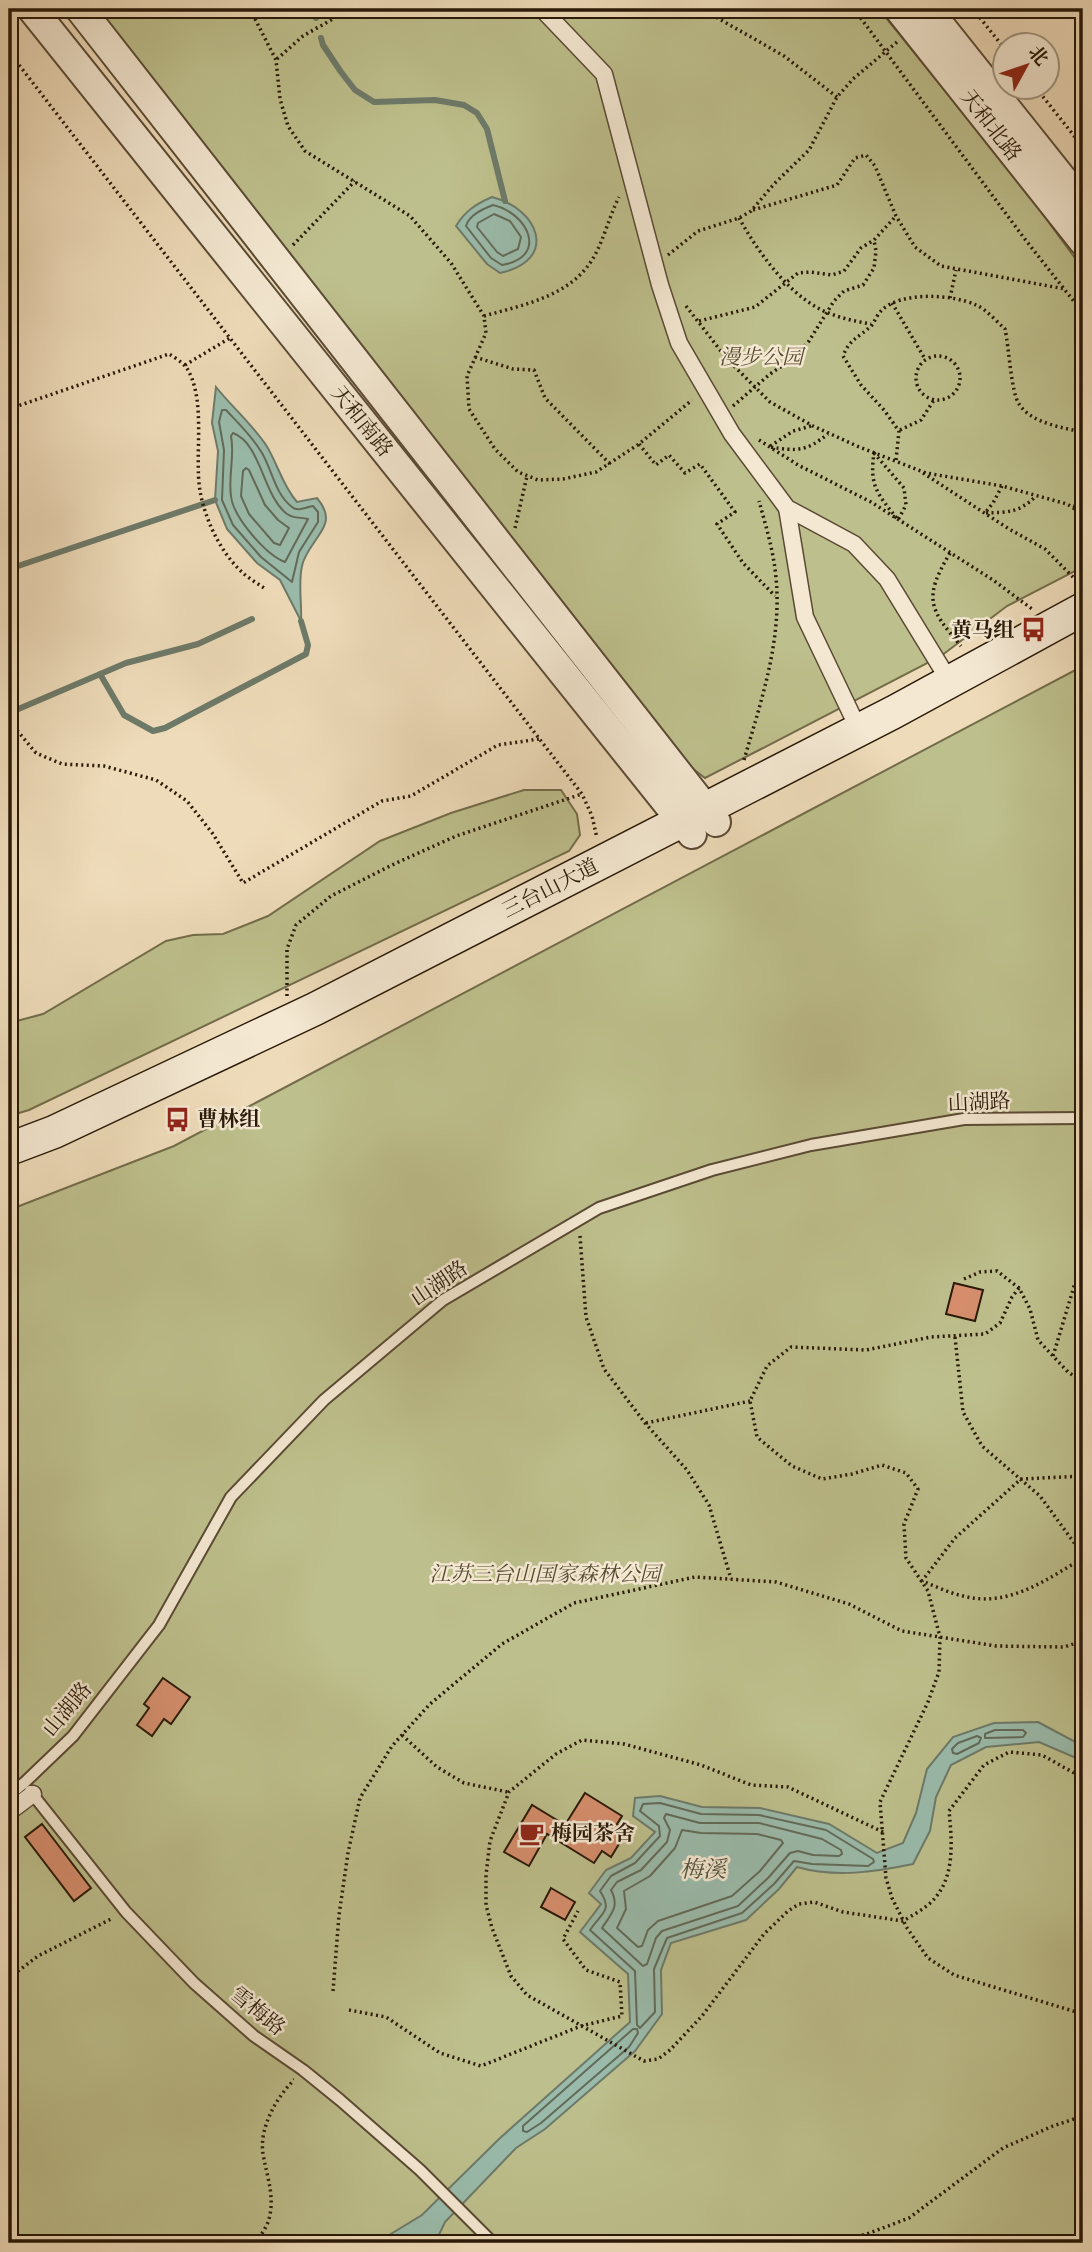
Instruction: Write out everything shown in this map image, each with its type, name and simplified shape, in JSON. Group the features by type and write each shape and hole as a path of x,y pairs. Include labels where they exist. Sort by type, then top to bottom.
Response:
{"main road":[{"name":"三台山大道","path":"9,1149 54,1132 288,1021 601,862 698,821 735,793 950,682 1083,609"},
{"name":"三台山大道","path":"9,1163 67,1140 306,1031 698,821 1083,633"}],"street":[{"name":"天和南路","path":"33,9 698,821"},
{"name":"天和南路","path":"80,9 509,558 698,821"},
{"path":"542,9 604,74 655,265 679,343 706,390 747,455 787,508 854,544 887,579 950,682"},
{"name":"天和北路","path":"913,15 1083,205"},
{"name":"天和北路","path":"913,15 1083,241"},
{"path":"787,508 805,617 859,730"},
{"path":"9,1812 29,1789"}],"lane":[{"name":"山湖路","path":"9,1795 29,1789 159,1625 231,1497 324,1399 443,1300 599,1208 712,1170 811,1145 964,1119 1083,1118"},
{"name":"雪梅路","path":"29,1789 127,1912 194,1983 254,2036 303,2070 420,2170 493,2243"}],"path":[{"path":"250,9 276,60 280,99 288,126 304,151 410,216 450,263 484,316 486,333 467,376 469,409 495,449 518,472 538,480 563,480 596,472 639,444 706,390"},
{"path":"276,60 303,36 350,9"},
{"path":"702,9 784,56 837,97"},
{"path":"854,9 1083,313"},
{"path":"973,9 991,32"},
{"path":"751,211 809,150 837,97 887,50 913,15"},
{"path":"9,52 582,794 593,816 601,862"},
{"path":"1047,102 1083,147"},
{"path":"655,265 698,231 739,218 751,211 837,185 855,158 866,155 875,166 896,216 915,247 941,266 1065,289"},
{"path":"277,261 355,181"},
{"path":"484,316 544,298 569,286 595,255 616,204 634,184"},
{"path":"698,321 755,307 798,274 810,272 832,275 844,271 861,248 874,240 896,216"},
{"path":"739,218 753,243 786,282 818,308 872,324"},
{"path":"874,240 874,268 863,285 844,291 794,358 722,416 798,465 871,502 993,580 1053,625"},
{"path":"950,299 956,270"},
{"path":"900,430 861,385 843,356 848,343 872,324 881,311 892,303 919,295 977,305 1005,329 1019,405 1031,415 1057,427 1083,432"},
{"path":"684,302 727,359 770,402 813,426 918,470 1002,486 1067,504 1083,512"},
{"path":"892,303 925,359"},
{"path":"185,365 229,338"},
{"path":"9,410 169,354 185,365 193,382 198,414 199,489 207,517 220,543 242,572 264,588"},
{"path":"939,355 953,361 961,374 959,388 955,394 942,401 934,400 927,398 917,386 917,372 925,359 939,355"},
{"path":"475,357 513,369 534,370 545,398 610,464"},
{"path":"900,430 921,420 934,400"},
{"path":"769,447 793,431 813,426"},
{"path":"895,461 900,430"},
{"path":"769,447 800,451 813,446 829,433"},
{"path":"639,444 656,466 669,455 685,473 700,464 735,512 717,524 743,563 776,596"},
{"path":"874,453 874,487 898,520"},
{"path":"874,453 904,488 906,505 898,520"},
{"path":"735,793 762,702 774,647 776,596 775,570 747,455"},
{"path":"918,470 1045,549 1083,587"},
{"path":"509,558 527,476"},
{"path":"985,513 1002,486"},
{"path":"985,513 1011,512 1025,507 1036,496"},
{"path":"950,554 941,569 932,595 936,615 978,666"},
{"path":"10,722 36,753 62,764 104,766 156,780 187,801 213,834 243,883 382,801 411,796 498,745 540,739"},
{"path":"288,1021 285,971 287,949 296,925 331,896 456,836 582,794"},
{"path":"579,1220 586,1317 604,1369 645,1423 687,1470 709,1505 731,1579"},
{"path":"1053,1356 1083,1265"},
{"path":"964,1279 980,1272 998,1271 1019,1288 1030,1310 1038,1340 1068,1372 1083,1382"},
{"path":"1019,1288 1000,1323 985,1334 931,1337 866,1350 791,1347 767,1366 750,1401 757,1437 792,1466 822,1479 852,1475 882,1465 906,1473 918,1489 904,1524 906,1558 928,1591 940,1637 939,1672 928,1702 880,1802 886,1878 903,1922 928,1958 954,1975 1083,2014"},
{"path":"922,1581 964,1597 996,1600 1032,1588 1083,1557 1040,1496 982,1446 963,1412 955,1337"},
{"path":"645,1423 750,1401"},
{"path":"922,1581 956,1538 1021,1479 1083,1476"},
{"path":"333,1991 344,1878 360,1798 392,1746 430,1704 502,1644 575,1603 695,1577 776,1581 849,1604 902,1631 996,1646 1064,1647 1083,1641"},
{"path":"402,1735 437,1767 464,1783 509,1792"},
{"path":"883,1832 788,1787 751,1785 701,1765 624,1744 582,1740 556,1754 509,1792 497,1819 488,1852 486,1905 511,1976 527,1994 644,2062 658,2059 670,2050 702,2016 764,1934 788,1911 814,1902 843,1912 903,1922 935,1899 948,1876 952,1840 949,1811 984,1765 1009,1752 1042,1755 1083,1778"},
{"path":"349,2010 386,2017 440,2053 481,2066 581,2026 622,2016 620,1982 586,1970 563,1939 578,1911"},
{"path":"9,1978 38,1956 127,1912"},
{"path":"256,2243 269,2221 272,2190 262,2151 265,2129 274,2106 303,2070"},
{"path":"830,2243 867,2234 909,2218 1003,2148 1083,2116"}],"green space":[{"name":"漫步公园","path":"95,9 879,9 1023,187 1083,269 1083,567 1007,606 941,656 705,778 688,765"},
{"name":"江苏三台山国家森林公园","path":"1083,666 1083,2243 9,2243 9,1210 174,1146"},
{"path":"524,790 561,790 577,814 580,835 569,851 29,1110 9,1116 9,1023 43,1014 166,941 193,935 223,934 268,916 380,841 451,813"}],"water":[{"path":"492,197 521,212 531,223 536,235 536,246 530,257 519,266 500,273 487,264 456,226 471,209"},
{"path":"216,387 266,445 297,502 317,498 324,510 325,523 302,566 301,621 280,580 257,563 227,529 215,500 218,451 212,423"},
{"name":"梅溪","path":"1038,1722 1083,1746 1083,1761 1039,1742 986,1747 951,1765 936,1797 930,1831 913,1864 855,1873 797,1867 779,1889 746,1920 671,1943 661,1970 662,2014 635,2051 545,2129 516,2148 445,2222 435,2243 376,2243 422,2215 499,2139 630,2022 628,1974 580,1932 601,1904 589,1893 606,1870 631,1858 655,1832 633,1816 635,1798 660,1796 702,1807 760,1808 829,1824 877,1853 903,1843 916,1813 927,1769 953,1737 994,1723"}],"building":[{"path":"954,1283 983,1290 975,1321 946,1314"},
{"path":"163,1678 190,1697 171,1724 164,1719 152,1736 137,1725 149,1708 144,1704"},
{"path":"585,1793 622,1816 617,1824 627,1831 611,1857 602,1851 594,1863 547,1834 529,1866 504,1852 532,1805 565,1825"},
{"path":"42,1824 91,1888 74,1901 25,1837"},
{"path":"551,1888 575,1902 565,1920 541,1907"}],"waterway":[{"path":"313,9 316,18"},
{"path":"321,38 323,45 355,90 374,102 435,100 464,105 477,113 487,129 505,201"},
{"path":"9,569 215,500"},
{"path":"9,713 126,663 198,644 252,619"},
{"path":"100,674 124,715 153,731 165,728 306,654 308,645 301,621"}],"place":[{"name":"黄马组","path":"1034,630"},
{"name":"曹林组","path":"177,1119"},
{"name":"梅园茶舍","path":"531,1833"}]}
